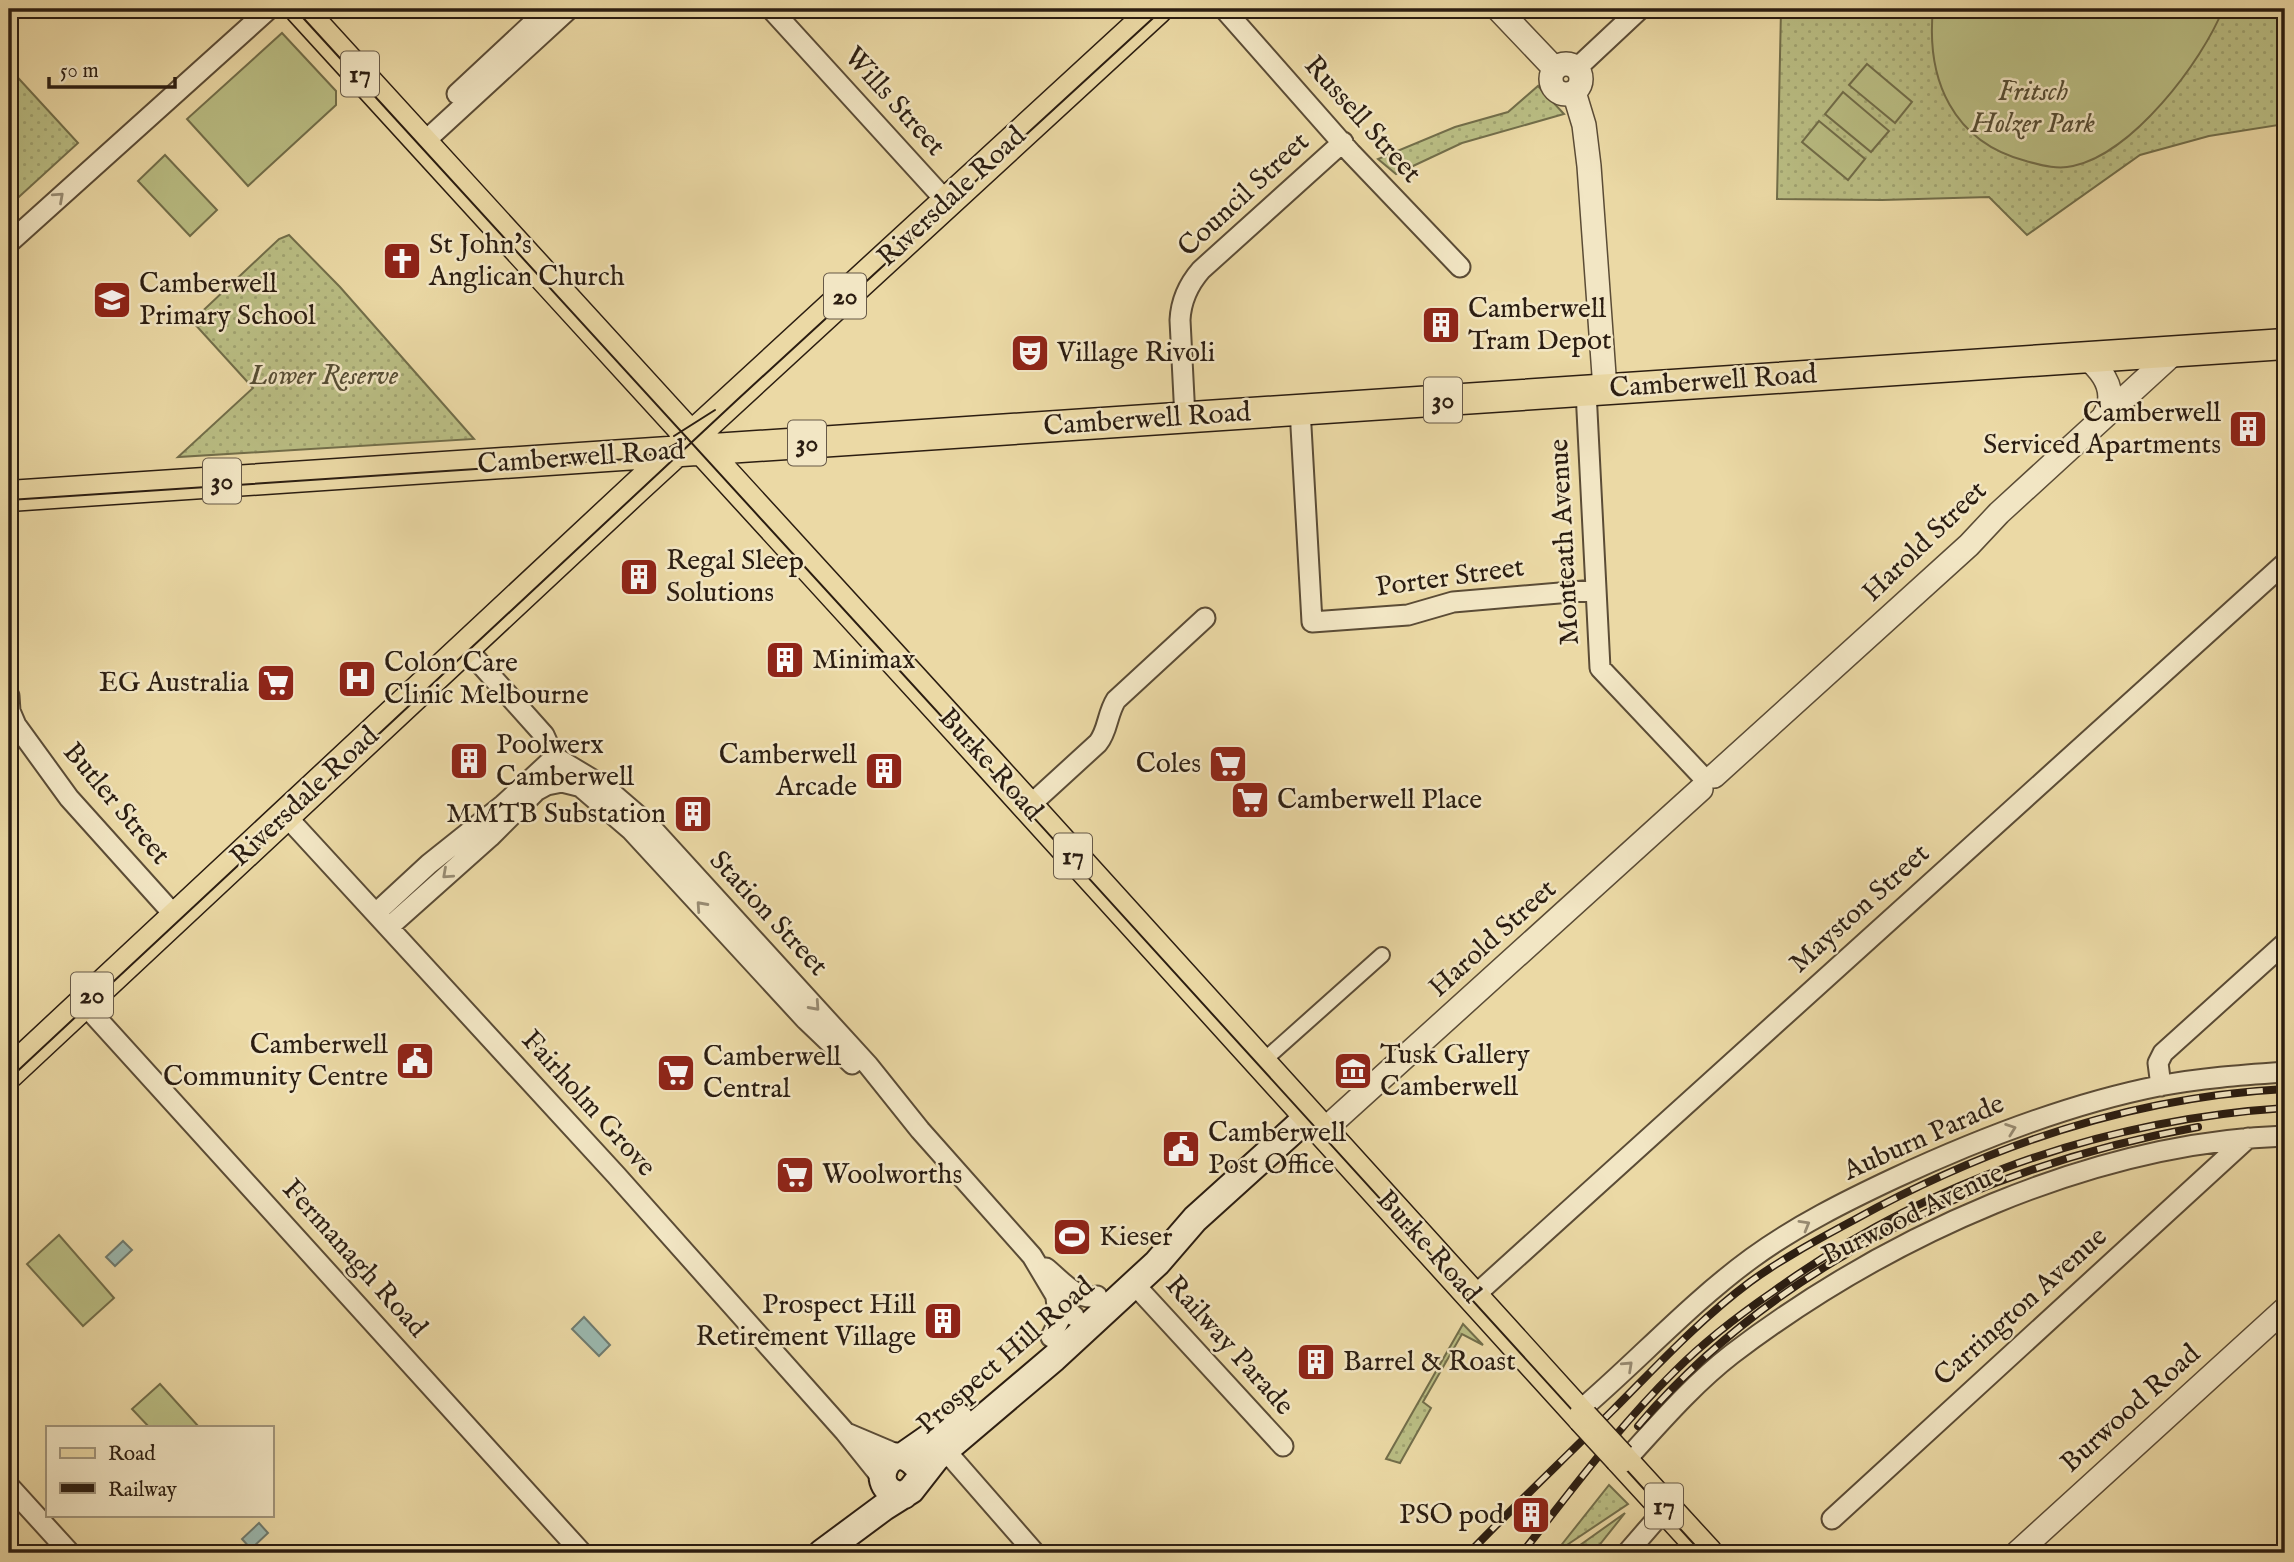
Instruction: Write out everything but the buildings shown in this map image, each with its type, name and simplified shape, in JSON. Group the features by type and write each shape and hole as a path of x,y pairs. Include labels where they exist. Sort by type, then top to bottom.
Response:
{"main road":[{"name":"Burke Road","path":"300,9 419,138 690,447 1028,807 1707,1553"},
{"name":"Riversdale Road","path":"9,1073 466,648 690,447 1142,14"},
{"name":"Camberwell Road","path":"9,496 690,447 1185,418 2285,344"},
{"name":"Prospect Hill Road","path":"902,1456 936,1446 974,1417 1129,1278 1157,1263 1195,1219 1316,1123"},
{"path":"1074,1317 1086,1317 1104,1301"},
{"name":"Prospect Hill Road","path":"1036,1363 1051,1337 1074,1317"},
{"name":"Prospect Hill Road","path":"827,1552 911,1488 931,1463 936,1446"},
{"path":"902,1456 915,1465 911,1488 889,1490 882,1479 886,1464 902,1456"},
{"name":"Prospect Hill Road","path":"827,1552 882,1479"}],"street":[{"path":"9,243 269,9"},
{"path":"419,138 548,9"},
{"path":"419,138 569,9"},
{"name":"Wills Street","path":"771,9 947,202"},
{"name":"Russell Street","path":"1224,9 1352,153 1460,267"},
{"path":"1498,9 1566,68"},
{"path":"1595,390 1589,166 1584,125 1574,92 1563,94 1554,88 1551,78 1640,9"},
{"name":"Council Street","path":"1185,418 1180,320 1181,304 1188,287 1201,270 1343,142"},
{"name":"Harold Street","path":"1316,1123 1969,545 1999,513 2176,351"},
{"path":"2087,358 2104,374 2110,394 2111,404 2104,416"},
{"name":"Monteath Avenue","path":"1595,390 1595,590 1600,668 1705,780"},
{"name":"Porter Street","path":"1300,409 1312,622 1408,615 1453,601 1595,590"},
{"name":"Mayston Street","path":"1473,1297 2285,563"},
{"path":"1028,807 1104,736 1108,716 1116,700 1205,618"},
{"name":"Station Street","path":"466,648 544,735 555,758 578,786 605,797 643,819 662,851 839,1043 886,1086 920,1130 1032,1256 1077,1294 1104,1301"},
{"name":"Butler Street","path":"9,696 12,725 69,798 176,917"},
{"path":"480,833 555,758"},
{"name":"Station Street","path":"555,758 586,774 605,797"},
{"path":"383,920 429,864 480,833 544,786 566,782 578,786"},
{"name":"Fairholm Grove","path":"286,816 607,1165 845,1432 882,1479"},
{"path":"2161,1086 2158,1063 2163,1053 2285,943"},
{"path":"1261,1063 1382,955"},
{"name":"Fermanagh Road","path":"83,1003 582,1553"},
{"name":"Auburn Parade","path":"1580,1415 1734,1272 1768,1247 1814,1219 1921,1166 1997,1134 2112,1097 2161,1086 2285,1072"},
{"name":"Burwood Avenue","path":"1622,1460 1730,1356 1812,1298 1887,1254 2007,1196 2129,1158 2249,1137 2285,1136"},
{"name":"Carrington Avenue","path":"1832,1519 2249,1137"},
{"name":"Station Street","path":"1032,1256 1055,1296 1074,1317"},
{"name":"Railway Parade","path":"1129,1278 1283,1446"},
{"path":"1051,1337 1059,1321 1055,1296"},
{"name":"Burwood Road","path":"2021,1552 2285,1309"},
{"name":"Fairholm Grove","path":"845,1432 902,1456"},
{"path":"936,1446 1035,1553"},
{"path":"9,1486 70,1553"},
{"path":"1627,1553 1666,1508"}],"green space":[{"name":"Fritsch Holzer Park","path":"1781,9 2285,9 2285,124 2209,136 2140,155 2027,235 1989,197 1777,199"},
{"path":"1933,9 2223,9 2182,79 2141,125 2096,158 2073,166 2049,167 2001,152 1980,139 1963,123 1940,83 1934,60"},
{"path":"282,33 336,91 336,105 248,186 187,119"},
{"path":"1867,64 1912,102 1895,123 1849,85"},
{"path":"9,68 78,143 9,206"},
{"path":"1538,86 1564,114 1462,143 1396,174 1378,159 1455,127 1508,112"},
{"path":"1843,92 1889,131 1871,152 1825,114"},
{"path":"1819,121 1865,159 1848,180 1802,142"},
{"path":"165,155 217,210 190,236 138,181"},
{"name":"Lower Reserve","path":"289,235 340,287 474,439 178,457 253,388 192,321 279,239"},
{"path":"59,1235 114,1298 83,1326 27,1264"},
{"path":"1463,1324 1483,1345 1462,1334 1423,1402 1431,1408 1400,1463 1386,1459"},
{"path":"160,1384 198,1426 148,1426 132,1409"},
{"path":"1609,1485 1628,1504 1555,1553"},
{"path":"1625,1513 1593,1553 1569,1553"}],"water":[{"path":"123,1241 132,1250 115,1266 106,1257"},
{"path":"584,1317 610,1345 599,1356 572,1329"},
{"path":"259,1523 268,1533 251,1549 242,1539"}],"tram line":[{"path":"295,9 1702,1553"},
{"path":"9,1079 737,400 1163,9"},
{"path":"674,436 715,410"},
{"path":"9,500 628,459 659,453 685,439"}],"railway":[{"path":"1469,1553 1713,1312 1763,1273 1814,1242 1956,1169 2062,1130 2116,1114 2172,1102 2285,1089"},
{"path":"1522,1553 1615,1436 1675,1371 1735,1319 1831,1253 1891,1219 1953,1189 2082,1143 2149,1126 2216,1115 2285,1108"},
{"path":"1638,1426 1694,1367 1755,1315 1822,1269 1892,1229 1966,1195 2042,1167 2119,1144 2198,1127"}],"place":[{"name":"St John's Anglican Church","path":"402,261"},
{"name":"Camberwell Primary School","path":"112,300"},
{"name":"Camberwell Tram Depot","path":"1441,325"},
{"name":"Village Rivoli","path":"1030,353"},
{"name":"Camberwell Serviced Apartments","path":"2248,429"},
{"name":"Regal Sleep Solutions","path":"639,577"},
{"name":"Minimax","path":"785,660"},
{"name":"Colon Care Clinic Melbourne","path":"357,679"},
{"name":"EG Australia","path":"276,683"},
{"name":"Poolwerx Camberwell","path":"469,761"},
{"name":"Coles","path":"1228,764"},
{"name":"Camberwell Arcade","path":"884,771"},
{"name":"Camberwell Place","path":"1250,800"},
{"name":"MMTB Substation","path":"693,814"},
{"name":"Camberwell Community Centre","path":"415,1061"},
{"name":"Tusk Gallery Camberwell","path":"1353,1071"},
{"name":"Camberwell Central","path":"676,1073"},
{"name":"Camberwell Post Office","path":"1181,1149"},
{"name":"Woolworths","path":"795,1175"},
{"name":"Kieser","path":"1072,1237"},
{"name":"Prospect Hill Retirement Village","path":"943,1321"},
{"name":"Barrel & Roast","path":"1316,1362"},
{"name":"PSO pod","path":"1531,1515"}]}
